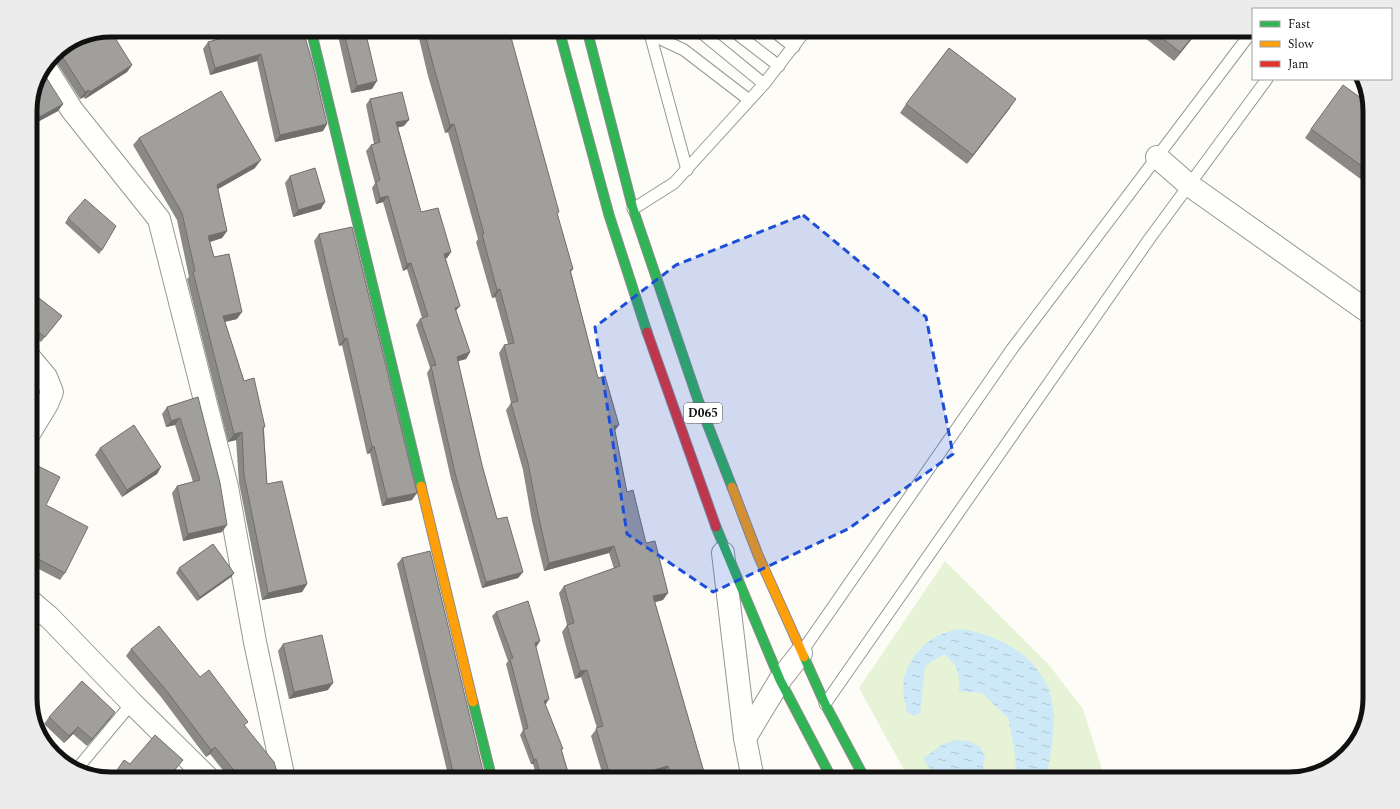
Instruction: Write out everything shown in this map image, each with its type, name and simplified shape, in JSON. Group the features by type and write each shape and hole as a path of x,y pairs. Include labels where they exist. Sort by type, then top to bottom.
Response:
{"main road":[{"path":"312,37 490,772"},
{"name":"D065","path":"561,37 609,215 655,357 722,543 780,680 828,772"},
{"name":"D065","path":"589,37 633,209 698,400 758,555 801,653 825,704 861,772"}],"street":[{"path":"48,72 72,110 159,219 227,488 255,642 283,772"},
{"path":"1157,157 1189,184 1363,308"},
{"path":"37,366 46,376 52,392 37,420"},
{"path":"722,543 745,738 751,772"},
{"path":"37,607 50,618 132,704 202,772"},
{"path":"745,738 780,680 801,653"}],"lane":[{"path":"650,37 687,170"},
{"path":"659,37 684,50 749,100"},
{"path":"707,37 764,84"},
{"path":"741,37 779,66"},
{"path":"781,37 794,47"},
{"path":"633,209 674,183 687,170 764,84 800,37"},
{"path":"801,653 1012,349 1248,37"},
{"path":"825,704 946,528 1189,184 1266,80"},
{"path":"80,765 132,704"}],"highlighted area":[{"path":"803,215 926,317 953,454 848,529 713,592 627,534 595,327 676,265"}],"green space":[{"path":"945,561 1049,665 1083,709 1103,772 905,772 859,688"}],"water":[{"path":"962,629 978,633 1008,645 1022,654 1034,665 1043,678 1050,692 1054,718 1052,744 1047,772 1016,772 1014,747 1008,718 982,693 959,691 957,670 949,658 944,654 925,666 920,713 914,716 907,712 903,687 904,677 910,663 921,648 928,642 935,637 952,630"},
{"path":"955,740 969,741 980,747 985,757 982,772 933,772 923,759 941,745"}],"building":[{"path":"114,37 132,65 90,92 89,90 85,92 62,56 70,49 87,41 96,38"},
{"path":"226,37 305,37 327,124 280,135 261,54 215,68 208,42"},
{"path":"345,37 367,37 377,81 357,86"},
{"path":"426,37 511,37 559,212 557,213 573,269 570,270 598,378 605,376 619,425 614,426 627,492 633,490 646,543 655,541 668,593 653,596 704,772 670,772 668,766 647,772 609,772 596,728 603,726 587,670 580,671 567,625 574,623 564,586 620,566 614,546 549,563 528,463 511,403 518,401 504,345 514,343 500,289 497,290 482,234 484,234 454,124 450,125"},
{"path":"1161,37 1192,37 1180,52"},
{"path":"949,48 1016,99 973,155 906,104"},
{"path":"46,77 63,104 37,118 37,106 40,91"},
{"path":"1343,85 1362,99 1363,167 1311,129"},
{"path":"221,91 261,160 217,185 227,231 208,236 214,257 229,254 242,312 223,316 244,381 254,378 265,427 263,427 267,484 282,481 307,584 268,593 244,475 242,432 234,434 193,272 195,271 182,213 139,138"},
{"path":"402,92 409,120 396,122 421,212 438,208 451,252 444,254 460,306 455,308 470,352 457,357 482,465 497,519 507,517 523,572 486,582 455,473 431,366 436,365 420,319 428,316 411,263 407,264 388,196 380,198 376,182 380,180 371,145 380,142 370,99"},
{"path":"315,168 325,202 298,210 290,176"},
{"path":"85,199 116,226 102,250 68,218"},
{"path":"352,227 417,493 387,499 374,446 372,447 347,338 344,339 319,234"},
{"path":"37,296 62,316 45,337 37,331"},
{"path":"198,397 220,483 227,525 188,534 177,486 200,480 180,418 171,421 167,407"},
{"path":"134,425 161,467 127,490 100,448"},
{"path":"37,466 60,477 46,505 88,527 65,573 38,559 40,554 37,553"},
{"path":"213,544 234,573 200,597 179,568"},
{"path":"430,551 483,772 453,772 402,558"},
{"path":"528,601 540,641 535,643 549,699 544,701 563,749 561,749 568,772 540,772 536,759 534,760 523,730 528,728 510,659 513,658 496,612"},
{"path":"159,626 200,677 209,670 248,722 244,725 274,762 277,772 235,772 215,747 211,750 166,690 131,649"},
{"path":"322,635 333,683 294,692 283,644"},
{"path":"82,681 115,712 92,739 78,727 69,736 49,717"},
{"path":"155,735 183,760 173,772 116,772 124,760 130,764"}],"traffic: fast":[{"path":"313,37 421,486"},
{"path":"561,37 609,215 647,332"},
{"path":"589,37 633,209 698,400 732,487"},
{"path":"716,527 780,680 828,772"},
{"path":"804,657 825,704 861,772"},
{"path":"473,702 490,772"}],"traffic: slow":[{"path":"421,486 473,702"},
{"path":"732,487 758,555 804,657"}],"traffic: jam":[{"path":"647,332 716,527"}]}
